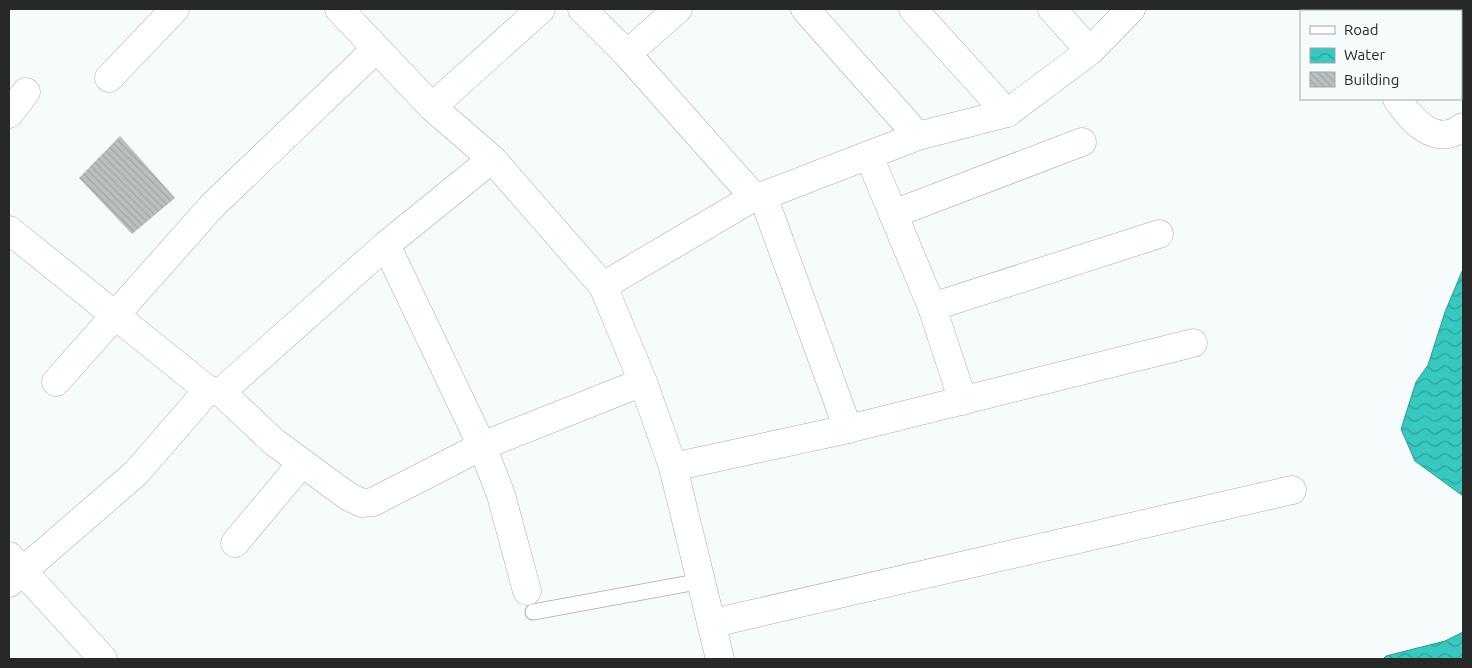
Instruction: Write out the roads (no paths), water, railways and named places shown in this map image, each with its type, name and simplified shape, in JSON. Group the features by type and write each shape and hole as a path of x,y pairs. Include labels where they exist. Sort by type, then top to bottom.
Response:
{"street":[{"path":"109,78 175,9"},
{"path":"339,9 432,107 492,159 603,286 643,382 673,467 713,623 720,659"},
{"path":"432,107 541,9"},
{"path":"582,9 627,54 758,197 848,429"},
{"path":"627,54 678,9"},
{"path":"805,9 918,136"},
{"path":"913,9 1007,113"},
{"path":"1052,9 1090,52"},
{"path":"603,286 758,197 918,136 1007,113 1090,52 1131,9"},
{"path":"56,382 212,206 376,49"},
{"path":"9,114 26,92"},
{"path":"1398,100 1409,116 1436,134 1454,134 1463,127"},
{"path":"894,214 1082,142"},
{"path":"869,156 932,307 963,401"},
{"path":"103,659 13,571 136,473 214,391 386,245 492,159"},
{"path":"9,230 116,316 214,391 274,442 349,497 362,503 373,502 482,446 643,382"},
{"path":"932,307 1159,234"},
{"path":"386,245 482,446 501,495 530,602"},
{"path":"673,467 848,429 1193,343"},
{"path":"235,544 302,463"},
{"path":"713,623 1292,490"}],"lane":[{"path":"530,602 702,581"}],"water":[{"path":"1463,269 1463,496 1415,461 1401,429 1416,382 1428,365 1445,312"},
{"path":"1463,632 1463,659 1383,659 1386,656 1445,641"}]}
